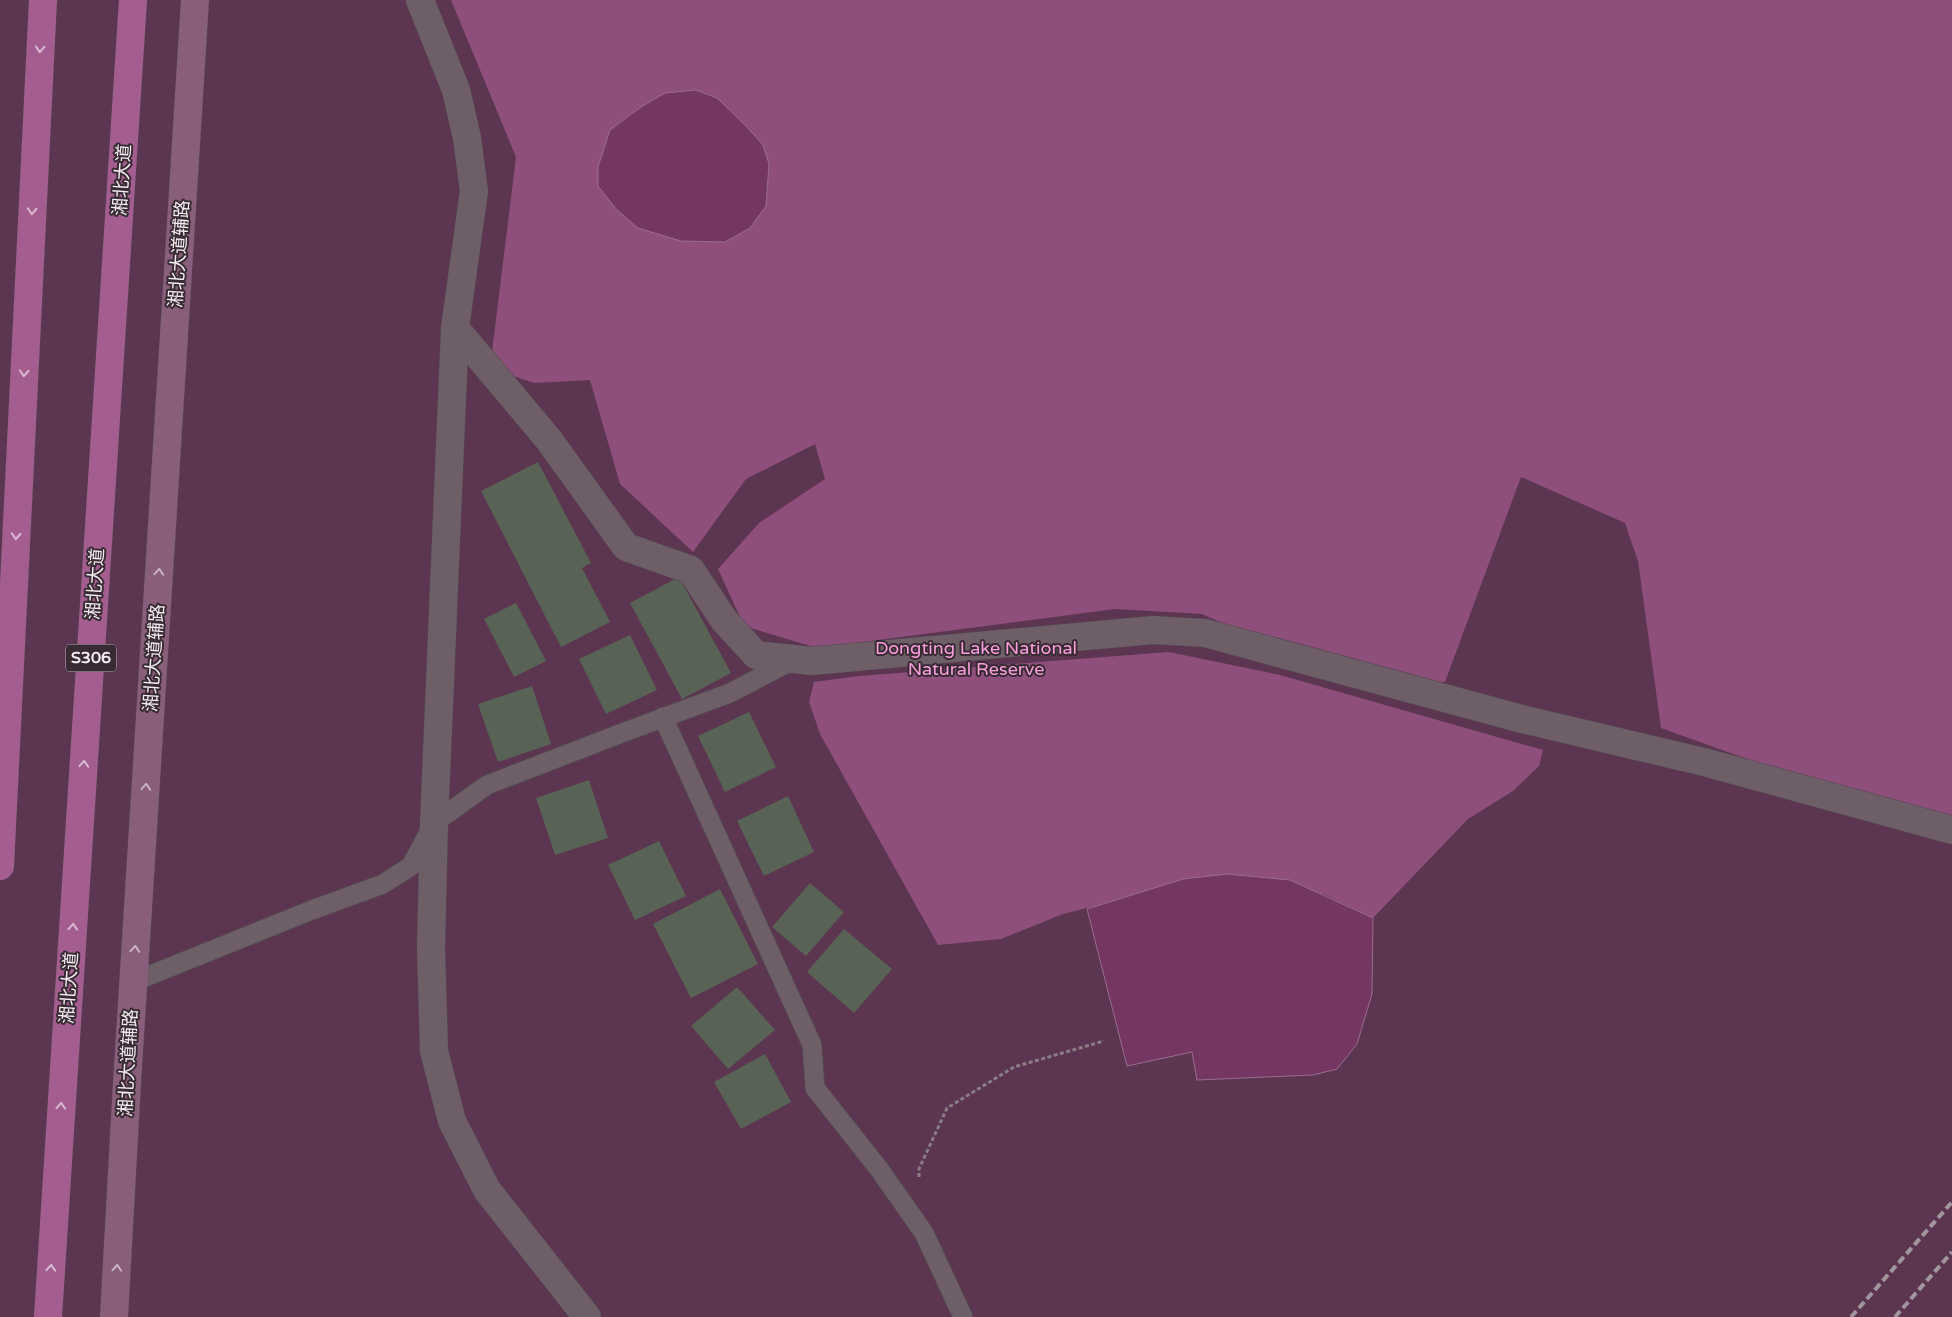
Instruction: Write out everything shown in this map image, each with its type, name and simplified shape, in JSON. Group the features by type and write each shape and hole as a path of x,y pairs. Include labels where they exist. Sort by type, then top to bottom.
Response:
{"main road":[{"path":"0,866 43,0"},
{"name":"湘北大道","path":"48,1317 134,0"},
{"name":"湘北大道辅路","path":"114,1317 133,982 195,0"}],"street":[{"path":"420,0 456,90 467,138 474,191 454,328 434,824 431,948 434,1051 452,1120 487,1190 587,1317"},
{"path":"454,328 549,440 626,547 692,570 724,620 756,655 812,661 1153,630 1205,633 1522,719 1704,762 1952,830"}],"lane":[{"path":"133,982 312,910 383,884 411,866 434,824 487,785 730,693 795,659"},
{"path":"663,718 812,1046 816,1088 879,1168 924,1233 963,1317"}],"path":[{"path":"920,1178 919,1168 947,1108 1014,1067 1104,1041"}],"green space":[{"name":"Dongting Lake National Natural Reserve","path":"0,0 1558,0 1952,72 1952,1317 0,1317"}],"shaded area":[{"path":"451,0 1952,0 1952,833 1661,728 1638,561 1625,523 1521,477 1445,682 1360,684 1202,614 1115,609 817,648 744,626 718,569 759,523 825,479 815,444 746,479 693,552 620,484 590,380 534,383 490,368 516,157"},
{"path":"696,90 717,98 745,125 763,145 769,164 766,206 750,228 725,242 681,241 638,228 616,209 598,186 598,167 610,130 641,107 665,93"},
{"path":"1169,652 1280,675 1543,750 1539,766 1513,791 1468,819 1373,918 1323,894 1111,902 1063,914 1001,939 938,945 820,734 809,702 814,682 859,676"},
{"path":"1227,874 1290,880 1373,918 1372,994 1357,1044 1337,1069 1313,1075 1197,1080 1192,1052 1127,1066 1087,909 1183,879"}],"building":[{"path":"538,462 591,563 582,568 610,622 561,647 481,491"},
{"path":"679,577 731,673 682,699 630,603"},
{"path":"516,603 546,661 514,677 484,619"},
{"path":"630,635 657,690 606,714 579,659"},
{"path":"532,686 551,744 498,762 478,704"},
{"path":"749,712 776,767 725,792 698,736"},
{"path":"589,780 608,838 555,855 536,798"},
{"path":"788,796 814,852 764,876 737,821"},
{"path":"659,841 686,896 635,920 608,865"},
{"path":"810,883 844,912 806,956 772,927"},
{"path":"720,889 758,964 691,998 653,924"},
{"path":"844,929 892,969 854,1013 807,972"},
{"path":"737,987 775,1030 728,1069 691,1026"},
{"path":"765,1054 791,1102 741,1129 714,1082"}],"railway":[{"path":"1851,1317 1952,1202"},
{"path":"1895,1317 1952,1252"}]}
